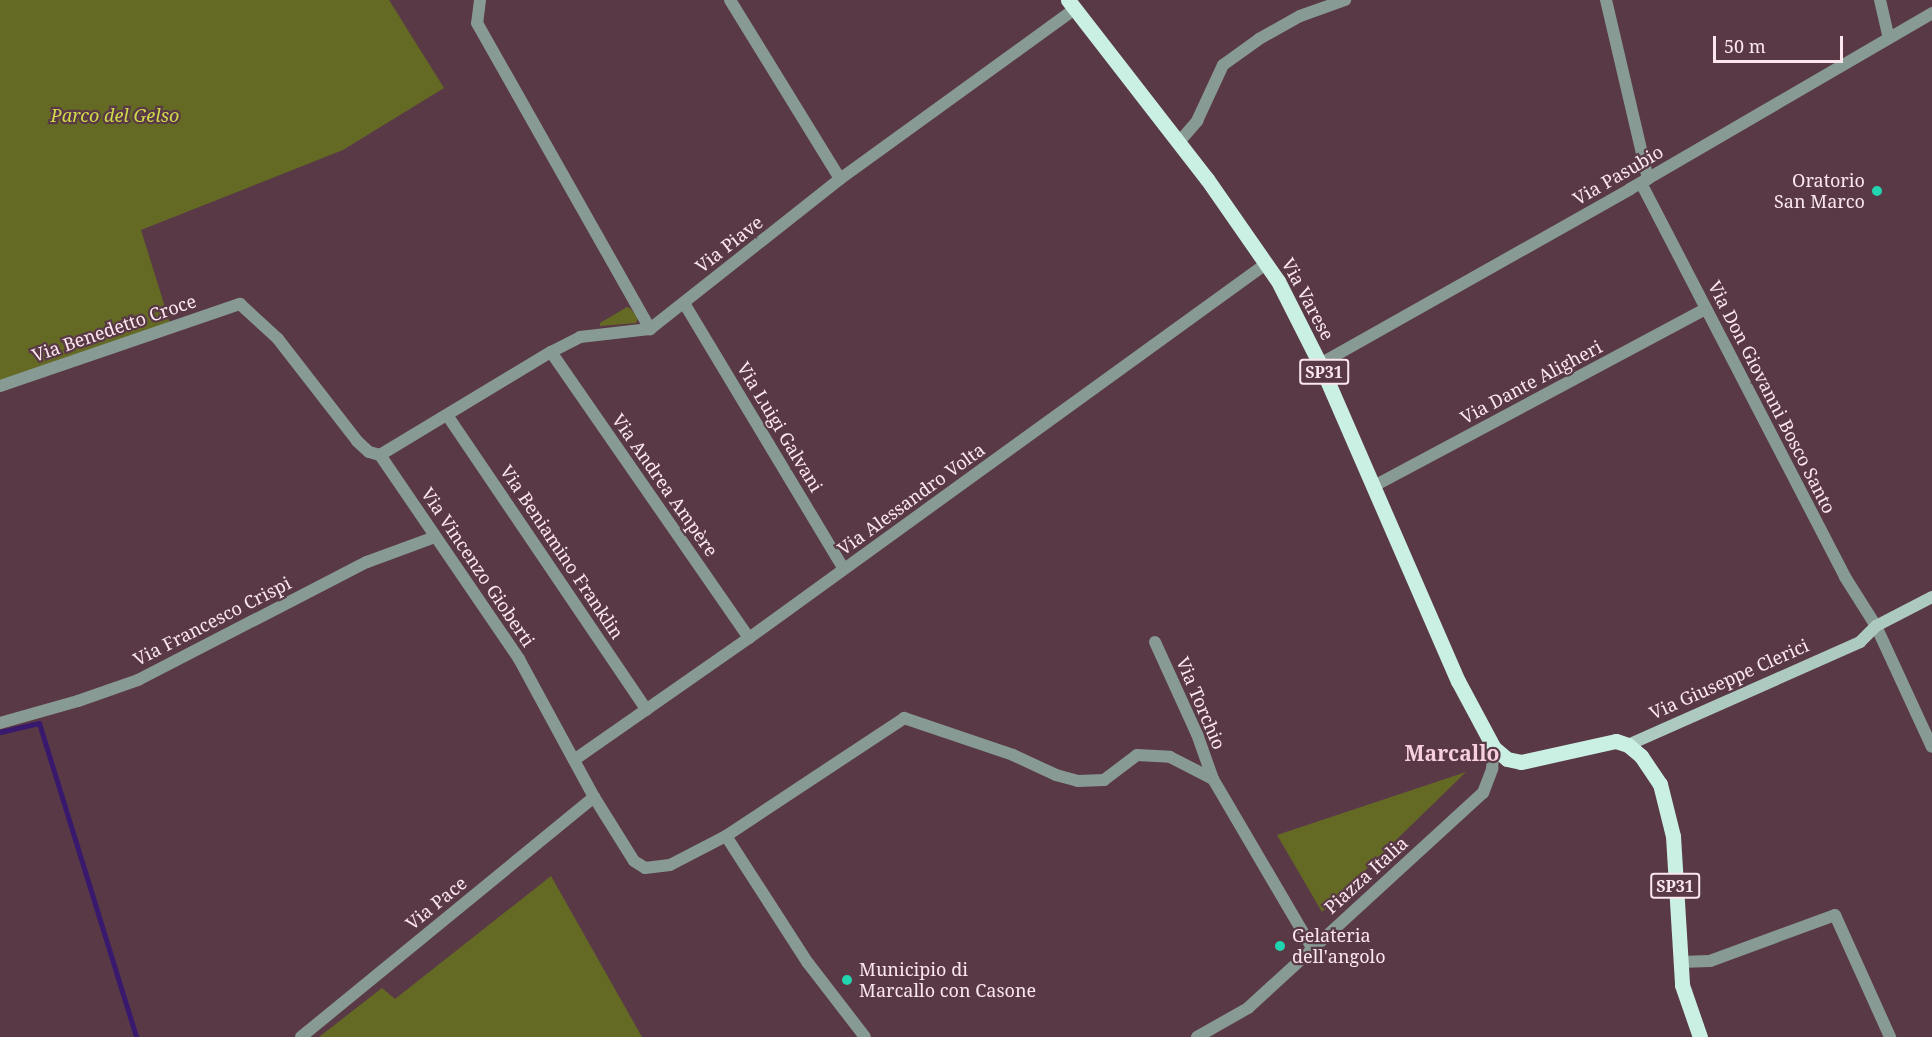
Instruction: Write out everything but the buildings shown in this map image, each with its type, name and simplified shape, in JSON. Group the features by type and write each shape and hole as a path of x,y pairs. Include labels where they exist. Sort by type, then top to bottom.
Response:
{"main road":[{"name":"Via Varese","path":"1072,5 1179,141 1267,263 1320,364 1458,681 1494,748"},
{"name":"Via Giuseppe Clerici","path":"1494,748 1512,761 1529,760 1601,742 1616,741 1628,745"},
{"name":"SP31","path":"1628,745 1641,756 1660,784 1670,822 1684,993 1700,1037"}],"street":[{"path":"380,455 550,352 588,336 650,329 477,23 480,0"},
{"path":"730,0 840,179"},
{"path":"1179,141 1197,121 1223,65 1259,39 1300,16 1345,0"},
{"name":"Via Don Giovanni Bosco Santo","path":"1606,0 1645,181 1706,309 1845,577 1876,626 1932,747"},
{"path":"1880,0 1889,38"},
{"name":"Via Piave","path":"650,329 840,179 1072,5"},
{"name":"Via Pasubio","path":"1320,364 1645,181 1932,13"},
{"name":"Via Alessandro Volta","path":"574,760 749,638 1267,263"},
{"name":"Via Luigi Galvani","path":"684,303 844,569"},
{"name":"Via Benedetto Croce","path":"0,386 240,304"},
{"name":"Via Vincenzo Gioberti","path":"240,304 278,339 357,441 369,452 380,455 519,659 594,797 634,861 645,868 657,868 683,860 726,836"},
{"name":"Via Dante Aligheri","path":"1374,486 1706,309"},
{"name":"Via Andrea Ampère","path":"550,352 749,638"},
{"name":"Via Beniamino Franklin","path":"447,415 647,710"},
{"name":"Via Francesco Crispi","path":"0,723 78,701 138,680 367,562 435,537"},
{"name":"Via Giuseppe Clerici","path":"1628,745 1860,642 1876,626 1932,597"},
{"name":"Via Torchio","path":"1155,642 1197,734 1213,778"},
{"path":"865,1037 808,963 726,836 904,718 1012,755 1056,775 1078,781 1104,780 1137,755 1170,757 1213,778 1312,948"},
{"name":"Piazza Italia","path":"1197,1037 1248,1008 1484,793 1492,769 1494,748"},
{"name":"Via Pace","path":"301,1037 594,797"},
{"path":"1680,962 1710,961 1835,915 1890,1037"}],"green space":[{"name":"Parco del Gelso","path":"0,0 389,0 444,88 343,150 141,230 170,323 0,381"},
{"path":"627,307 638,318 636,323 600,326 600,323"},
{"path":"1466,772 1322,912 1277,835"},
{"path":"551,876 642,1037 319,1037 382,988 395,999"}],"waterway":[{"path":"0,732 39,723 136,1037"}],"place":[{"name":"Oratorio San Marco","path":"1877,191"},
{"name":"Gelateria dell'angolo","path":"1280,946"},
{"name":"Municipio di Marcallo con Casone","path":"847,980"}],"district":[{"name":"Marcallo","path":"1452,753"}]}
